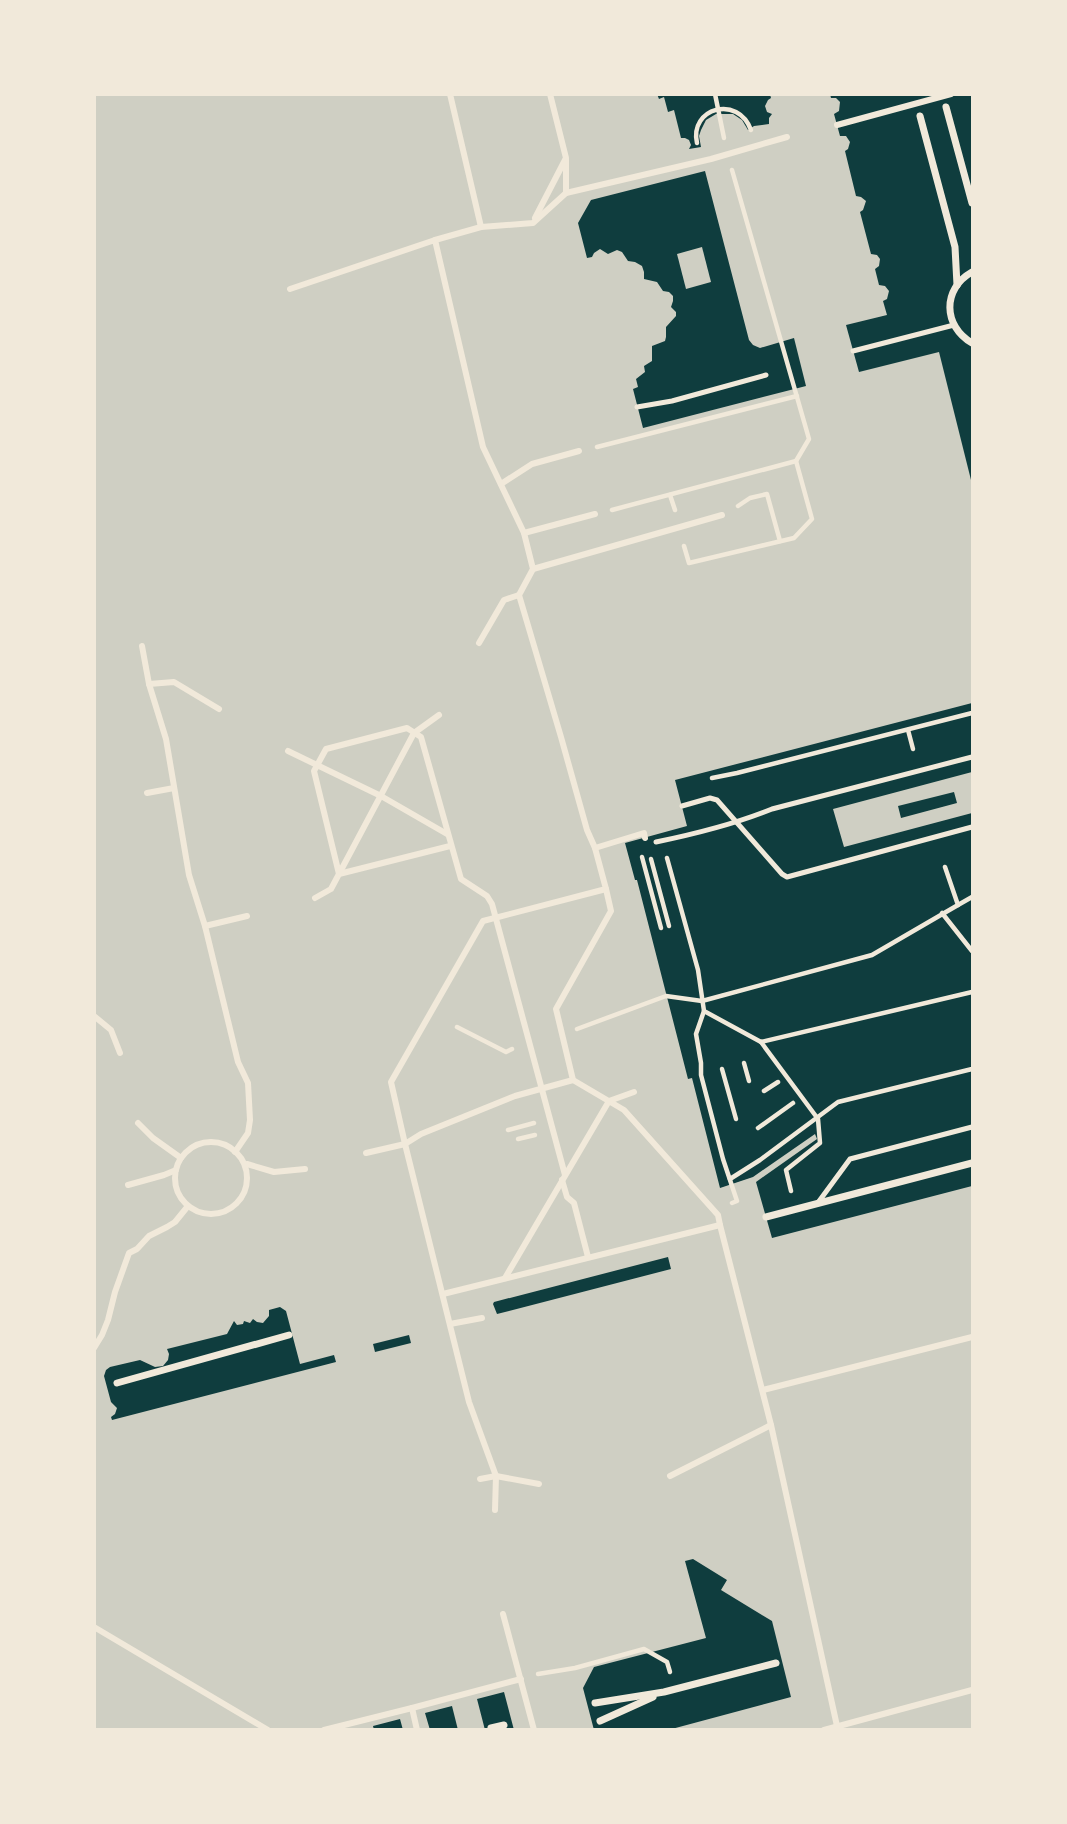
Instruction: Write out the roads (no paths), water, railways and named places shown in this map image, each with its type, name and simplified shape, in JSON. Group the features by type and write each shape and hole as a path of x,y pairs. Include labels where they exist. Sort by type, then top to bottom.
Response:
{"street":[{"path":"450,94 481,227"},
{"path":"550,94 566,158 565,193"},
{"path":"837,125 951,94"},
{"path":"946,107 972,204"},
{"path":"920,116 955,247 957,285"},
{"path":"290,289 481,227 533,223 565,193 702,161 787,137"},
{"path":"533,223 566,158"},
{"path":"435,240 483,447 524,533 533,569 519,595 503,600 479,643"},
{"path":"972,272 957,285 950,301 951,317 958,333 972,343"},
{"path":"501,484 532,464 579,452"},
{"path":"524,533 595,514"},
{"path":"533,569 722,516"},
{"path":"519,595 611,911 556,1009 573,1080 624,1110 718,1215 771,1424 837,1726"},
{"path":"142,646 149,684 166,739 189,875 205,926 238,1062 247,1083 250,1120 248,1133 235,1152"},
{"path":"149,684 174,682 219,709"},
{"path":"315,898 331,889 414,733 439,715"},
{"path":"339,874 314,771 326,750 407,728 421,737 460,879 487,896 492,904 542,1089 567,1197 573,1203 588,1257"},
{"path":"288,751 381,796 447,834"},
{"path":"147,793 174,788"},
{"path":"594,848 644,833 645,838"},
{"path":"339,874 450,846"},
{"path":"495,1510 496,1476 469,1402 391,1082 483,921 606,889"},
{"path":"205,926 247,916"},
{"path":"94,1016 111,1030 120,1053"},
{"path":"366,1153 405,1144 421,1134 515,1097 573,1080"},
{"path":"505,1278 609,1101 634,1091"},
{"path":"138,1123 153,1138 181,1158"},
{"path":"209,1142 225,1144 235,1152 245,1165 247,1178 243,1194 232,1207 208,1214 188,1206 180,1198 175,1182 176,1170 181,1158 193,1146 209,1142"},
{"path":"766,1217 972,1163"},
{"path":"245,1165 274,1172 305,1169"},
{"path":"128,1185 176,1170"},
{"path":"94,1348 108,1320 129,1253 137,1249 149,1236 167,1227 188,1206"},
{"path":"443,1294 720,1225"},
{"path":"450,1324 482,1318"},
{"path":"117,1383 289,1335"},
{"path":"763,1390 972,1337"},
{"path":"670,1476 771,1424"},
{"path":"480,1479 496,1476 539,1484"},
{"path":"503,1614 534,1730"},
{"path":"94,1627 268,1730"},
{"path":"595,1703 664,1692 776,1663"},
{"path":"324,1730 521,1679"},
{"path":"824,1730 972,1690"},
{"path":"600,1721 664,1692"},
{"path":"412,1708 417,1730"},
{"path":"491,1728 504,1725"}],"lane":[{"path":"853,351 954,325"},
{"path":"637,407 672,401 766,375"},
{"path":"659,841 972,757"},
{"path":"682,806 714,799 787,877 972,827"},
{"path":"817,1204 850,1159 972,1127"}]}
